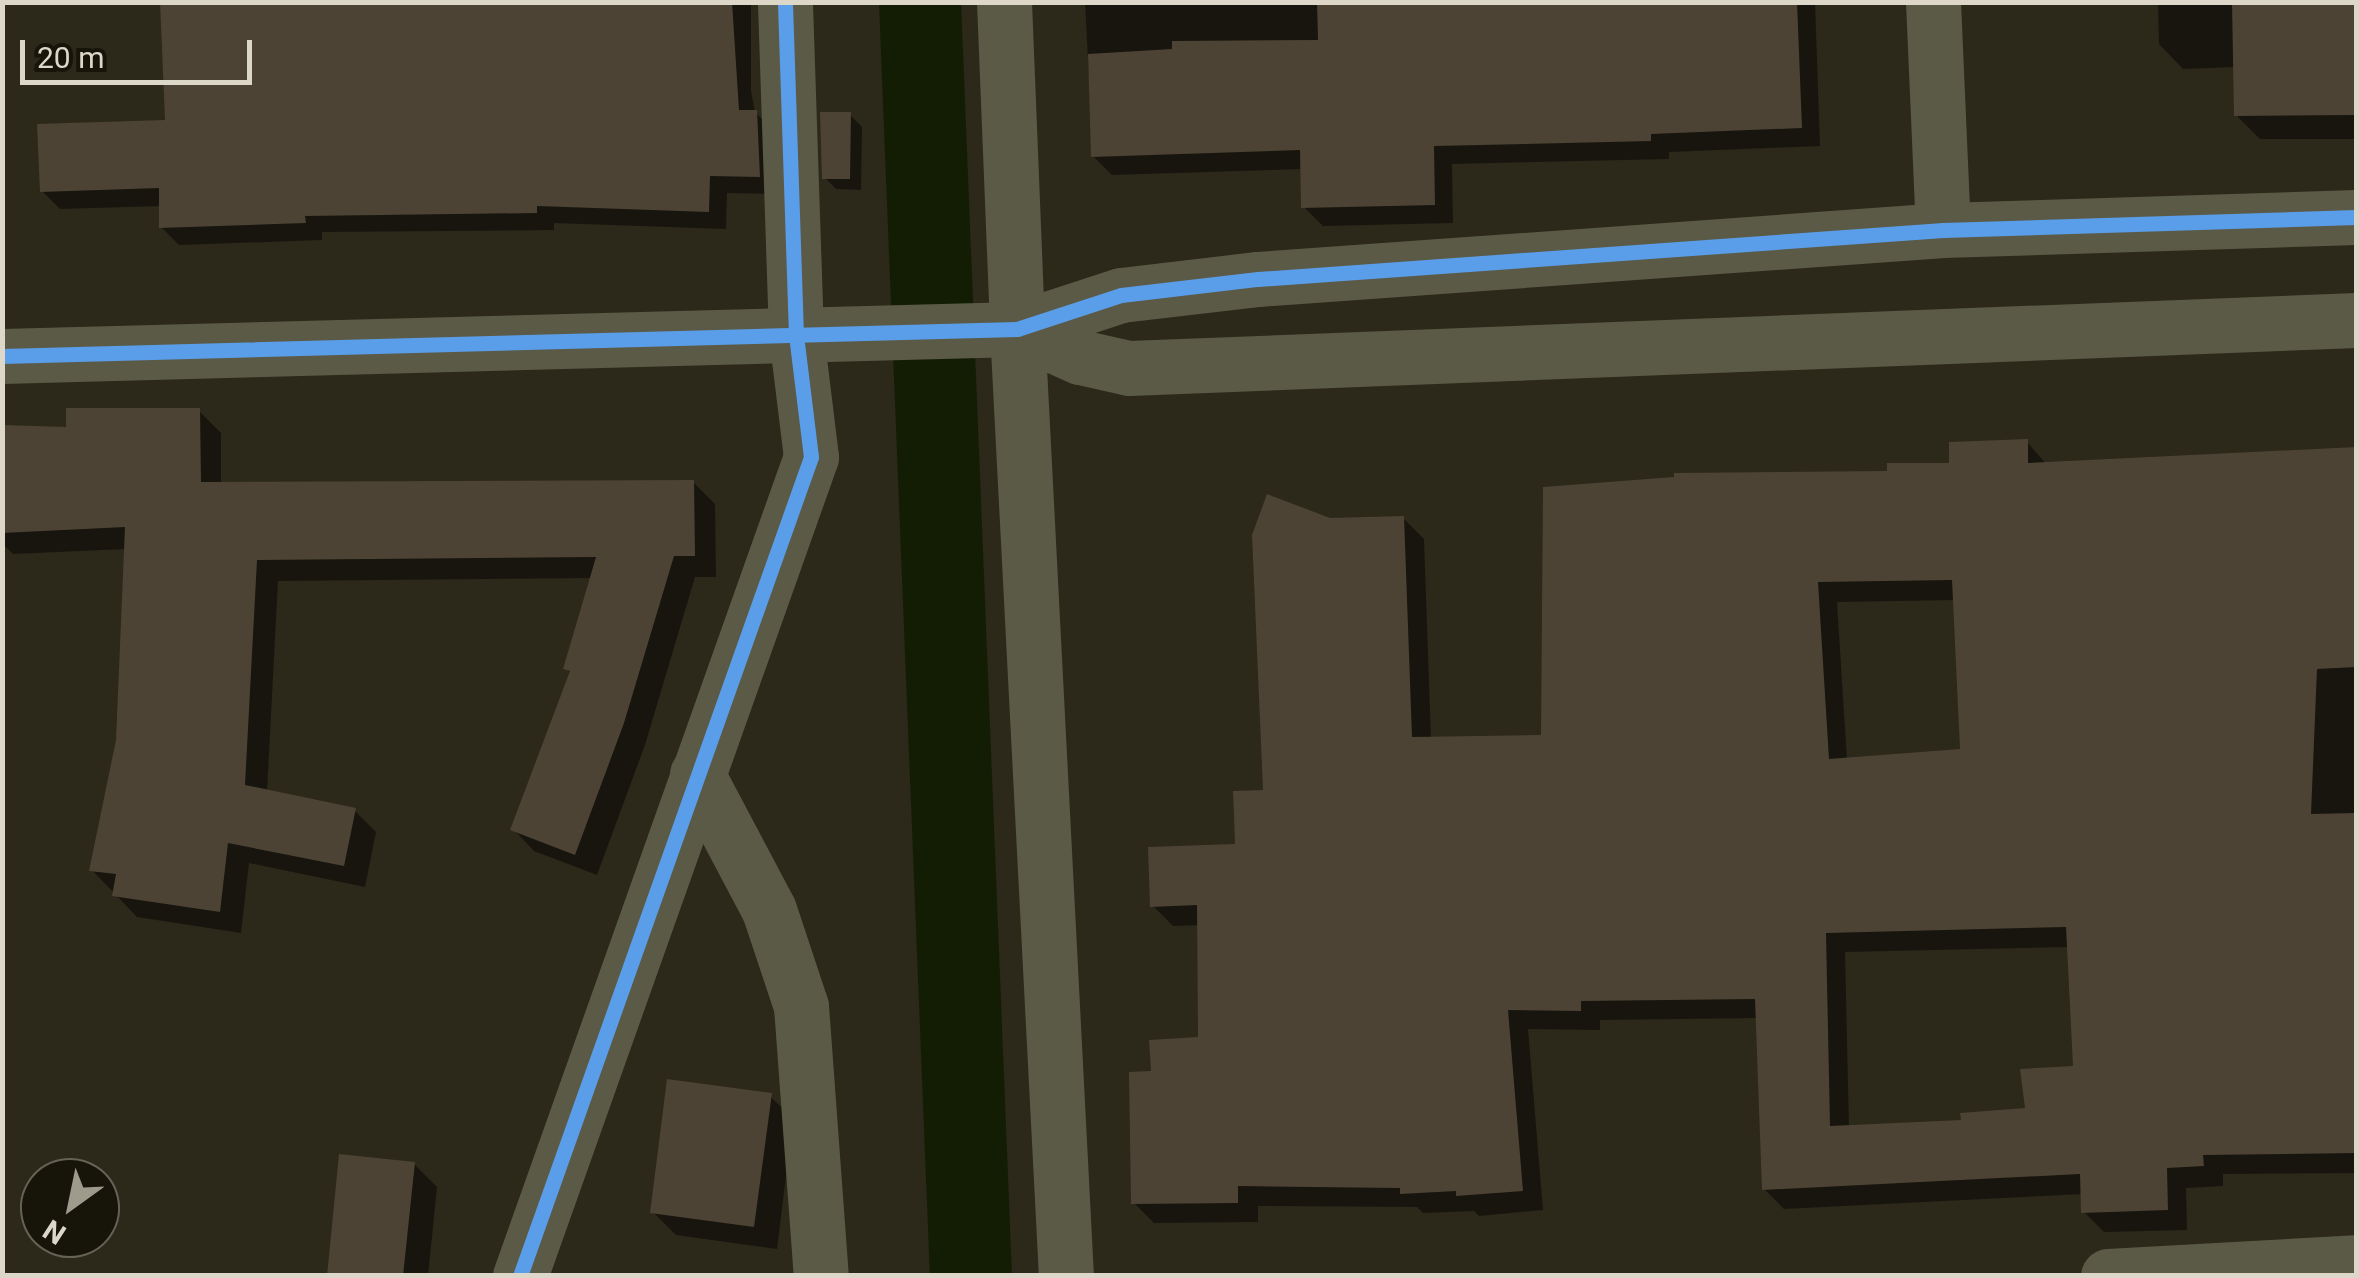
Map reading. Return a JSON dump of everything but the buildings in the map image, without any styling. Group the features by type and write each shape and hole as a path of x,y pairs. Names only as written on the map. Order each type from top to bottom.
{"street":[{"path":"520,1276 811,457 796,335 785,2"},
{"path":"1004,2 996,329 1066,1276"},
{"path":"1932,2 1943,230"},
{"path":"2,356 996,329 1120,295 1238,282 1943,230 2356,218"},
{"path":"996,329 1129,368 2356,320"},
{"path":"697,774 769,910 801,1006 821,1276"},
{"path":"2108,1276 2356,1262"}],"waterway":[{"path":"920,2 971,1276"}],"cycle path":[{"path":"520,1276 811,457 796,335 785,2"},
{"path":"2,356 1017,329 1121,295 1258,279 1943,230 2356,217"}]}
